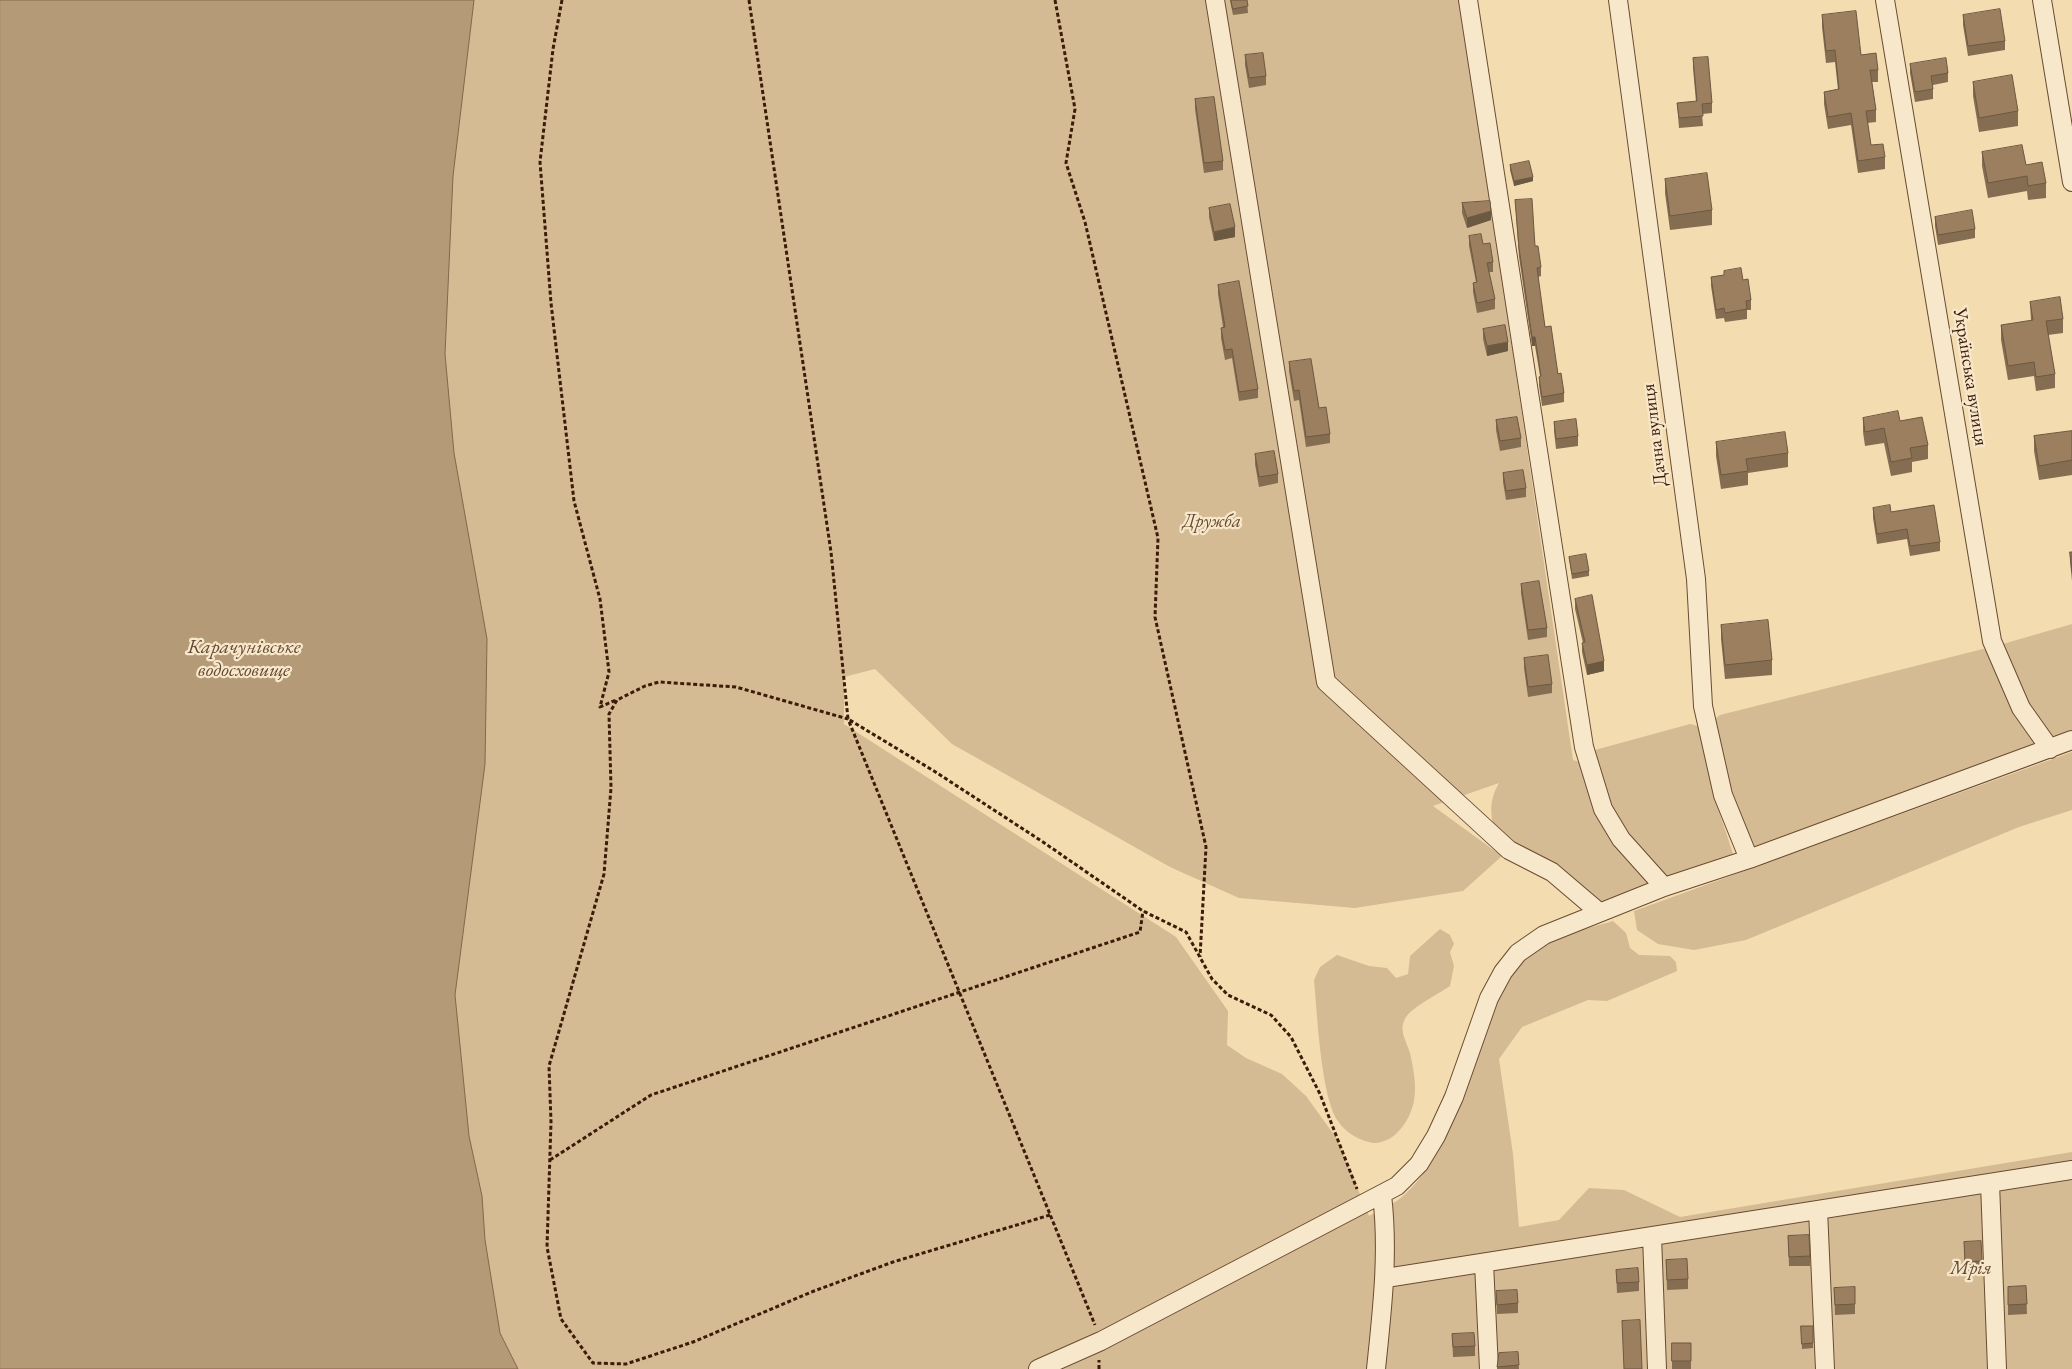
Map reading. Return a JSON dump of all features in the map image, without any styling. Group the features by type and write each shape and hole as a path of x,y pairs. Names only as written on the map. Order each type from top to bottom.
{"street":[{"path":"1215,0 1326,682 1509,850 1552,872 1599,912"},
{"path":"1468,0 1584,746 1603,809 1621,839 1664,887"},
{"name":"Дачна вулиця","path":"1618,0 1696,578 1703,706 1723,795 1749,859"},
{"name":"Українська вулиця","path":"1885,0 1992,641 2021,708 2050,749"},
{"path":"2042,0 2072,182"},
{"path":"1038,1369 1101,1341 1397,1186 1419,1164 1436,1136 1454,1097 1489,998 1503,972 1518,953 1544,935 1664,887 1749,859 2072,740"},
{"path":"1386,1278 2072,1170"},
{"path":"1990,1184 1997,1369"},
{"path":"1376,1369 1386,1278 1385,1222 1382,1195"},
{"path":"1818,1210 1825,1369"},
{"path":"1652,1236 1658,1369"},
{"path":"1484,1263 1488,1369"}],"path":[{"path":"562,0 540,162 551,303 574,501 600,599 608,662 609,672 600,707 645,686 659,682 736,687 848,718 1043,842 1143,912 1186,932 1212,979 1228,995 1271,1015 1291,1037 1320,1094 1363,1204"},
{"path":"749,0 830,552 848,718 1101,1341 1099,1369"},
{"path":"1055,0 1076,109 1066,163 1086,222 1158,538 1155,618 1206,847 1200,957"},
{"path":"617,700 609,714 611,788 604,874 549,1066 550,1160 548,1247 561,1319 593,1363 626,1364 693,1342 814,1291 894,1262 1050,1215"},
{"path":"550,1160 651,1095 1140,932 1143,912"}],"green space":[{"path":"397,0 1461,0 1573,760 1583,763 1652,886 1598,903 1495,833 1491,807 1493,796 1499,783 1433,806 1502,856 1463,891 1355,908 1239,898 1170,867 952,744 875,669 844,677 844,724 1176,937 1228,1011 1227,1045 1246,1058 1282,1074 1306,1096 1337,1139 1369,1216 1402,1197 1419,1179 1434,1158 1456,1110 1492,1010 1512,970 1531,950 1542,944 1613,921 1626,933 1630,948 1639,955 1670,956 1676,962 1677,971 1607,1001 1588,1000 1522,1027 1499,1059 1513,1154 1519,1227 1559,1220 1589,1188 1624,1190 1680,1217 2072,1152 2072,1369 422,1369 482,1209 482,1196 460,1195"},
{"path":"2072,624 2072,733 2051,740 2027,705 2002,650 2003,644"},
{"path":"1983,649 1989,651 2039,745 1752,849 1728,794 1714,720 1720,715"},
{"path":"1690,724 1702,727 1714,796 1734,857 1666,881 1626,836 1609,807 1593,756 1595,750"},
{"path":"2072,752 2072,810 2019,827 1746,940 1694,950 1658,944 1637,930 1634,911"},
{"path":"1440,929 1450,935 1454,944 1450,952 1454,966 1450,986 1426,1000 1410,1013 1406,1017 1403,1026 1414,1075 1415,1096 1413,1106 1404,1125 1396,1134 1380,1142 1372,1143 1365,1141 1344,1128 1332,1110 1321,1054 1314,980 1320,967 1337,955 1369,966 1387,968 1396,978 1408,974 1410,956"}],"water":[{"name":"Карачунівське водосховище","path":"0,0 474,0 453,176 445,354 454,453 487,639 485,764 455,995 469,1136 482,1196 485,1240 500,1333 518,1369 0,1369"}],"building":[{"path":"1231,0 1247,0 1248,6 1233,9"},
{"path":"2000,9 2005,41 1968,46 1963,15"},
{"path":"1856,11 1861,55 1876,53 1878,70 1870,70 1876,110 1866,111 1871,145 1883,144 1885,157 1858,161 1851,113 1828,117 1824,92 1839,89 1835,50 1826,51 1822,15"},
{"path":"1263,53 1266,76 1249,78 1245,55"},
{"path":"1708,57 1712,103 1702,104 1703,116 1679,118 1677,103 1697,101 1693,58"},
{"path":"1946,58 1948,73 1931,76 1933,89 1915,92 1910,64"},
{"path":"2012,75 2018,111 1979,118 1973,82"},
{"path":"1214,97 1223,161 1204,163 1195,99"},
{"path":"2022,145 2026,165 2042,162 2046,183 2028,186 2027,176 1988,183 1982,152"},
{"path":"1529,161 1533,177 1514,181 1510,165"},
{"path":"1707,173 1712,210 1670,216 1665,179"},
{"path":"1532,199 1535,246 1538,246 1541,267 1537,268 1545,327 1551,326 1558,374 1561,373 1564,393 1542,397 1535,337 1532,337 1519,248 1515,200"},
{"path":"1490,201 1491,211 1467,218 1462,203"},
{"path":"1230,204 1235,227 1214,232 1209,208"},
{"path":"1972,210 1975,229 1938,235 1935,217"},
{"path":"1481,234 1483,244 1490,243 1493,262 1487,263 1495,299 1477,303 1473,283 1477,282 1469,236"},
{"path":"1741,268 1743,280 1748,279 1751,300 1746,301 1747,309 1725,313 1724,308 1716,310 1711,277 1724,275 1724,271"},
{"path":"1239,281 1258,389 1239,392 1232,349 1225,350 1221,328 1225,327 1218,285"},
{"path":"2060,297 2063,319 2046,321 2055,374 2036,377 2034,362 2008,366 2001,325 2033,320 2030,302"},
{"path":"1505,325 1508,342 1487,346 1483,329"},
{"path":"1311,359 1319,408 1326,407 1330,434 1306,437 1299,390 1294,391 1289,362"},
{"path":"1898,411 1900,421 1922,417 1928,445 1910,448 1912,458 1891,462 1884,428 1865,432 1863,418"},
{"path":"1517,417 1521,438 1500,441 1496,420"},
{"path":"1576,419 1578,436 1556,439 1554,422"},
{"path":"2072,431 2072,460 2039,466 2034,436"},
{"path":"1785,432 1788,453 1746,459 1748,471 1721,475 1716,442"},
{"path":"1274,451 1278,474 1259,477 1255,454"},
{"path":"1523,470 1526,488 1506,491 1503,473"},
{"path":"1890,505 1891,512 1934,505 1940,542 1910,546 1907,529 1877,534 1873,508"},
{"path":"2070,552 2072,552 2072,572"},
{"path":"1586,554 1589,571 1572,574 1569,557"},
{"path":"1539,581 1547,628 1528,630 1521,584"},
{"path":"1592,595 1604,661 1587,665 1582,643 1585,642 1575,599"},
{"path":"1768,620 1772,660 1725,665 1721,625"},
{"path":"1548,655 1552,684 1528,687 1524,658"},
{"path":"1809,1235 1810,1256 1789,1257 1788,1236"},
{"path":"1981,1241 1982,1261 1965,1262 1964,1242"},
{"path":"1687,1259 1688,1279 1667,1280 1666,1260"},
{"path":"1638,1268 1639,1282 1617,1283 1616,1270"},
{"path":"2026,1286 2027,1304 2008,1305 2008,1287"},
{"path":"1855,1287 1855,1304 1835,1305 1834,1288"},
{"path":"1517,1290 1518,1303 1497,1305 1496,1291"},
{"path":"1640,1320 1642,1369 1624,1369 1622,1321"},
{"path":"1801,1326 1813,1326 1813,1343 1802,1344"},
{"path":"1474,1333 1475,1346 1453,1347 1452,1334"},
{"path":"1672,1343 1691,1343 1691,1361 1672,1361"},
{"path":"1518,1352 1519,1365 1497,1367 1499,1353"}],"park label":[{"name":"Дружба","path":"1212,522"},
{"name":"Мрія","path":"1971,1269"}]}
